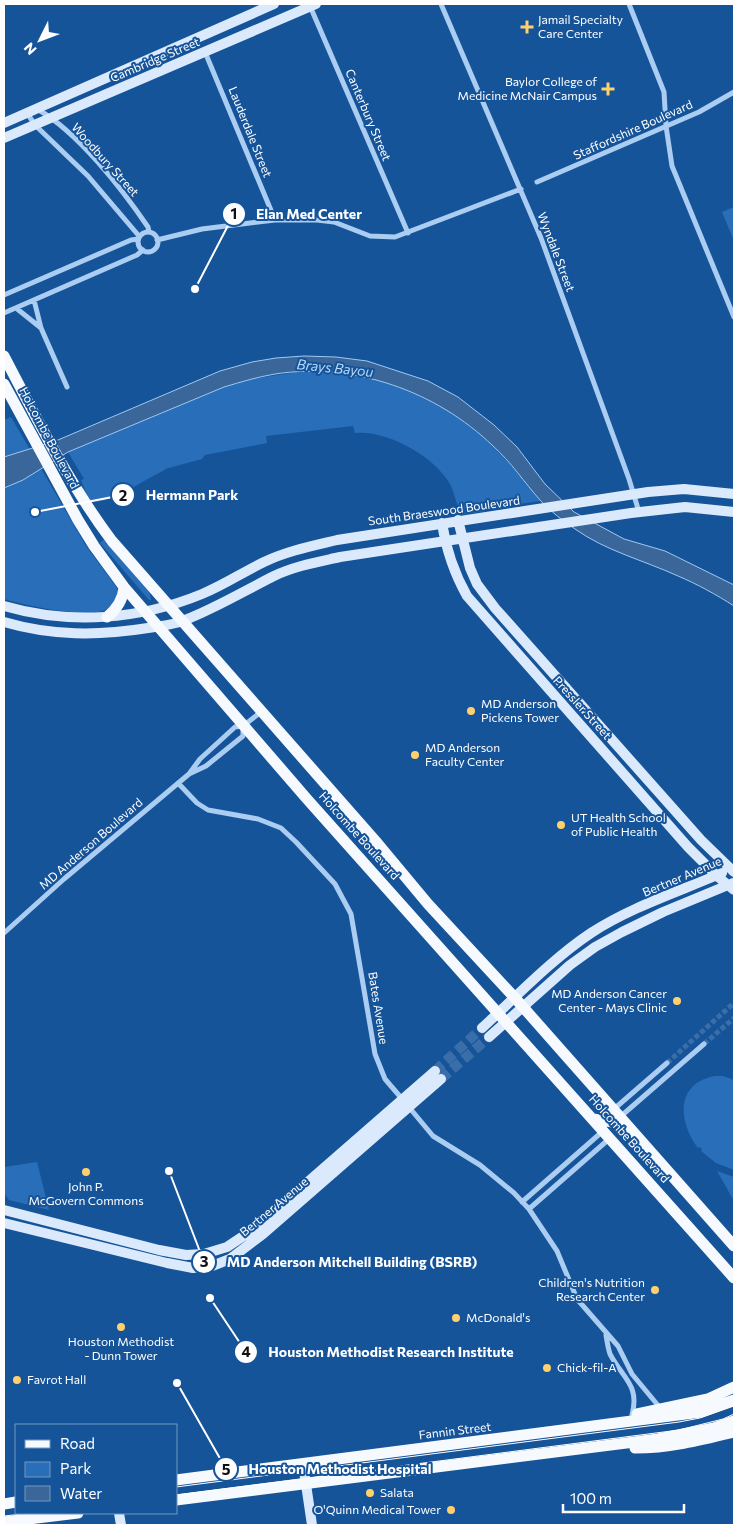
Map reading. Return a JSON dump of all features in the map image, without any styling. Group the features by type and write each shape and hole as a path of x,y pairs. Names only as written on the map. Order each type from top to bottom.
{"main road":[{"name":"Holcombe Boulevard","path":"4,356 74,486 112,541 378,844 428,904 515,998 734,1246"},
{"name":"Holcombe Boulevard","path":"4,384 62,492 94,546 124,587 243,726 734,1278"},
{"path":"107,617 118,607 124,593 124,587"},
{"path":"413,917 428,904"},
{"path":"593,1119 613,1122 616,1114"},
{"path":"607,1135 623,1132 639,1140"},
{"path":"580,1429 708,1399 734,1387"},
{"name":"Fannin Street","path":"178,1480 701,1412 734,1400"},
{"path":"178,1500 658,1439 714,1428 734,1421"},
{"path":"583,1448 656,1448 698,1441 734,1432"},
{"path":"467,1463 466,1456 468,1451 473,1448 518,1441 527,1436"},
{"path":"411,1470 418,1465 444,1461 450,1458 454,1453 454,1445"},
{"path":"306,1483 311,1473 321,1467 370,1461 376,1455"},
{"path":"4,1522 70,1514"}],"street":[{"name":"Cambridge Street","path":"4,123 274,4"},
{"name":"Wyndale Street","path":"441,4 541,238 634,494 635,512"},
{"path":"629,4 664,92 666,126 672,166 734,317"},
{"name":"Cambridge Street","path":"4,138 313,5"},
{"name":"Canterbury Street","path":"313,5 408,233"},
{"name":"Lauderdale Street","path":"205,52 275,220"},
{"name":"Staffordshire Boulevard","path":"537,182 699,112 734,92"},
{"name":"Woodbury Street","path":"32,111 52,118 82,146 125,193 148,227 149,232"},
{"name":"Woodbury Street","path":"32,111 35,125 88,176 139,237"},
{"path":"157,240 202,229 275,220 334,222 370,236 382,238 395,237 521,189"},
{"path":"4,295 139,237 144,232 154,234 157,240 156,246 152,251 143,250 138,245 139,237"},
{"path":"4,314 137,255 143,250"},
{"path":"34,300 41,328 67,387"},
{"path":"16,308 41,328"},
{"name":"South Braeswood Boulevard","path":"4,606 52,616 70,617 107,617 146,612 170,606 204,593 264,562 290,552 337,540 634,494 684,489 734,494"},
{"path":"4,622 42,632 69,634 117,633 183,621 237,597 275,576 298,567 340,557 635,512 685,507 734,512"},
{"name":"Pressler Street","path":"458,520 473,576 495,608 701,840 733,870"},
{"name":"Pressler Street","path":"442,523 445,541 457,578 467,596 648,802 717,876 732,886"},
{"path":"484,617 495,608"},
{"path":"559,701 570,691"},
{"path":"572,715 582,705"},
{"name":"MD Anderson Boulevard","path":"189,774 200,759 235,727 243,726 262,712"},
{"name":"MD Anderson Boulevard","path":"5,931 178,783 189,774 206,766 243,736 243,726"},
{"name":"Bates Avenue","path":"178,783 197,803 208,810 258,819 281,828 335,884 351,914 375,1054 385,1079 433,1136 480,1165 501,1182 529,1210 557,1251 578,1299 618,1346 632,1374 661,1409"},
{"path":"648,802 659,793"},
{"name":"Bertner Avenue","path":"502,1018 515,998 558,959 590,934 638,908 733,870"},
{"name":"Bertner Avenue","path":"485,1032 502,1018 522,1008 570,965 595,947 644,921 732,886"},
{"name":"Bertner Avenue","path":"638,908 644,921"},
{"path":"616,1114 648,1092 704,1044"},
{"path":"616,1114 641,1085 667,1063"},
{"name":"Bertner Avenue","path":"4,1222 167,1263 193,1268 212,1266 230,1259 263,1234 438,1075"},
{"path":"641,1085 648,1092"},
{"name":"Bertner Avenue","path":"4,1210 159,1250 186,1255 204,1254 227,1247 254,1229 406,1103"},
{"path":"522,1202 607,1135"},
{"path":"529,1210 607,1135"},
{"name":"Bates Avenue","path":"606,1334 609,1352 634,1392 636,1402 632,1416"},
{"path":"304,1464 312,1525"}],"green space":[{"path":"734,207 734,241 722,212"},
{"path":"298,372 339,373 363,376 380,380 429,400 449,411 482,436 497,450 541,501 465,514 458,505 450,484 433,464 395,440 368,433 355,433 353,426 266,436 267,443 205,455 202,459 165,469 109,499 92,502 81,480 84,479 68,452 224,387 250,379"},
{"path":"11,417 86,546 117,588 117,600 107,609 84,613 70,612 26,605 4,599 4,420"},
{"path":"104,539 150,593 151,600 100,543"},
{"path":"723,1076 734,1080 734,1170 716,1163 701,1151 700,1147 698,1148 691,1138 684,1116 684,1105 687,1095 693,1087 702,1080"},
{"path":"37,1162 49,1210 9,1200 4,1193 4,1167"},
{"path":"717,1171 734,1177 734,1201"}],"water":[{"name":"Brays Bayou","path":"304,356 336,357 367,361 428,381 458,397 494,425 517,447 545,484 574,512 624,539 665,551 734,585 734,606 665,570 599,543 566,523 540,500 500,452 471,427 446,410 420,396 392,385 364,377 334,372 305,371 275,374 224,387 68,452 23,480 4,488 4,457 58,440 220,371 252,362"}],"tunnel":[{"path":"667,1063 734,1003"},
{"path":"704,1044 734,1018"},
{"path":"435,1071 482,1028"},
{"path":"441,1079 489,1037"}],"tram line":[{"path":"178,1487 679,1422 700,1418 734,1406"},
{"path":"178,1495 679,1430 723,1419 734,1414"},
{"path":"4,1516 23,1514"}],"place":[{"name":"Jamail Specialty Care Center","path":"527,27"},
{"name":"Baylor College of Medicine McNair Campus","path":"608,89"},
{"name":"Elan Med Center","path":"195,289"},
{"name":"Hermann Park","path":"35,512"},
{"name":"MD Anderson Pickens Tower","path":"471,711"},
{"name":"MD Anderson Faculty Center","path":"415,755"},
{"name":"UT Health School of Public Health","path":"561,825"},
{"name":"MD Anderson Cancer Center - Mays Clinic","path":"677,1001"},
{"name":"MD Anderson Mitchell Building (BSRB)","path":"169,1171"},
{"name":"John P. McGovern Commons","path":"86,1172"},
{"name":"Children's Nutrition Research Center","path":"655,1290"},
{"name":"Houston Methodist Research Institute","path":"210,1298"},
{"name":"McDonald's","path":"456,1318"},
{"name":"Houston Methodist - Dunn Tower","path":"121,1327"},
{"name":"Chick-fil-A","path":"547,1368"},
{"name":"Favrot Hall","path":"17,1380"},
{"name":"Houston Methodist Hospital","path":"177,1383"},
{"name":"Salata","path":"370,1493"},
{"name":"O'Quinn Medical Tower","path":"451,1510"}]}
